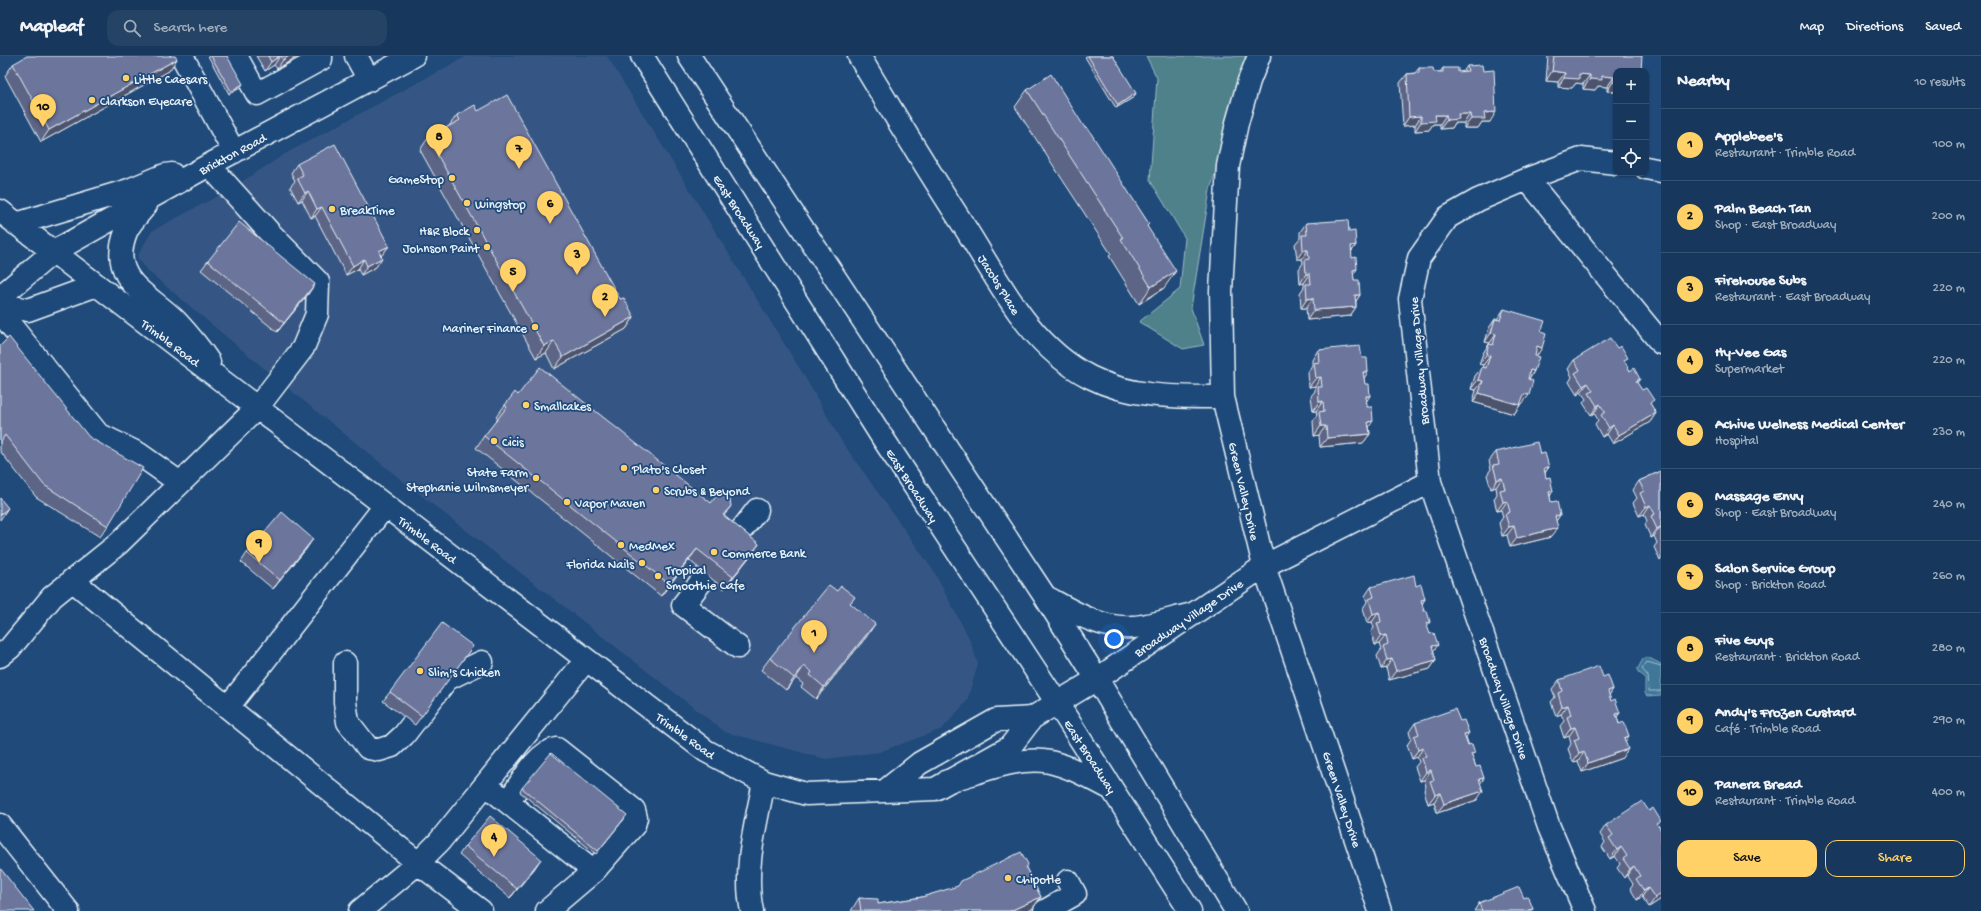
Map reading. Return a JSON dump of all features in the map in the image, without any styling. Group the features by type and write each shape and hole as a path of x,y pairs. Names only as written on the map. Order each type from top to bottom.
{"street":[{"path":"182,56 234,152"},
{"path":"236,56 257,94 321,59 321,56"},
{"path":"356,56 369,80"},
{"name":"Brickton Road","path":"0,297 53,252 205,167 413,56"},
{"path":"633,56 655,77"},
{"name":"East Broadway","path":"642,56 882,438 1057,703 1190,911"},
{"path":"689,56 1044,595 1097,679 1236,911"},
{"name":"Jacobs Place","path":"859,56 925,165 1027,326 1059,359 1091,377 1124,390 1166,397 1223,397"},
{"name":"Green Valley Drive","path":"1259,56 1249,81 1239,116 1228,166 1221,291 1223,397 1264,566 1380,911"},
{"name":"Broadway Village Drive","path":"1584,911 1549,827 1430,482 1410,300 1419,258 1448,217 1478,200 1527,179 1581,159 1613,163"},
{"path":"0,656 10,648 52,597 119,543 257,408 303,348 317,314 318,282 205,167 165,175 129,190 8,218"},
{"path":"1649,169 1661,171"},
{"path":"1527,179 1661,343"},
{"path":"152,197 126,231 120,252 124,272 138,290 175,321 201,350 224,382"},
{"name":"Trimble Road","path":"8,218 706,751 764,782 806,794 935,789 1010,747 1032,718 1097,679"},
{"path":"0,304 28,310 97,286"},
{"path":"0,312 98,434 139,454 180,483"},
{"name":"Broadway Village Drive","path":"1097,679 1264,566 1430,482"},
{"path":"228,707 385,506"},
{"path":"738,647 683,605 757,510"},
{"path":"72,580 418,863 481,911"},
{"path":"1044,595 1076,613 1105,625 1132,628 1193,614"},
{"path":"360,911 418,863 439,842 484,783 586,660"},
{"path":"340,670 348,722 368,748 379,750 392,746 404,735 447,679 482,662"},
{"name":"Trimble Road","path":"886,790 920,763 996,720 1032,718"},
{"path":"508,802 540,757 549,750 557,749 634,810 636,818 634,825 594,871 547,911"},
{"path":"948,781 1023,761 1049,762 1072,770 1112,789"},
{"path":"752,911 749,896 750,859 764,782"},
{"path":"484,783 594,871"},
{"path":"0,825 68,911"},
{"path":"1045,911 1075,894 1068,881"}],"shaded area":[{"path":"467,56 607,56 806,379 842,442 933,570 970,640 978,664 967,701 942,729 879,752 826,759 725,732 404,482 278,380 148,271 137,257 152,231 231,189 285,154"}],"green space":[{"path":"1146,56 1252,56 1210,190 1191,308 1204,345 1183,349 1139,322 1180,289 1185,238 1150,180 1157,78"}],"water":[{"path":"1647,657 1661,664 1661,695 1647,696 1645,693 1645,677 1637,670 1643,659"}],"building":[{"path":"27,56 175,56 177,59 49,130 13,64"},
{"path":"211,56 227,56 243,84 231,91"},
{"path":"268,56 280,56 271,62"},
{"path":"281,56 289,56 283,60"},
{"path":"1088,56 1113,56 1136,93 1118,105"},
{"path":"1554,56 1642,56 1641,68 1613,68 1613,77 1602,76 1602,80 1590,79 1590,75 1579,74 1579,79 1564,78 1565,73 1552,71"},
{"path":"1482,65 1483,71 1494,70 1496,112 1484,113 1485,119 1471,119 1470,114 1458,114 1459,119 1447,120 1446,115 1435,115 1436,121 1421,122 1421,116 1409,117 1407,74 1419,73 1419,68 1433,68 1434,72 1443,72 1443,68 1458,68 1458,72 1468,71 1467,66"},
{"path":"1051,74 1149,224 1147,226 1176,271 1151,287 1121,239 1123,238 1027,90"},
{"path":"507,95 620,299 624,298 634,317 563,357 554,341 544,346 428,138 460,120 457,115 475,105 478,111"},
{"name":"BreakTime","path":"335,144 389,246 379,251 382,258 367,266 364,259 353,266 322,207 317,209 308,191 305,193 297,178 303,175 297,164"},
{"path":"1348,220 1349,232 1355,231 1356,245 1351,246 1352,258 1356,257 1357,269 1353,270 1354,280 1359,280 1360,295 1355,295 1356,307 1314,310 1313,298 1307,299 1306,284 1311,284 1310,274 1306,274 1305,260 1309,259 1308,250 1303,250 1302,235 1307,235 1306,223"},
{"path":"239,222 315,284 284,323 208,261"},
{"path":"1504,309 1545,321 1541,332 1546,334 1542,348 1537,346 1535,356 1539,357 1534,371 1530,370 1528,379 1533,381 1529,395 1524,394 1520,405 1479,393 1483,381 1478,380 1482,367 1486,368 1490,356 1486,355 1489,344 1493,345 1496,334 1491,333 1495,319 1500,320"},
{"path":"9,337 89,437 143,468 108,526 44,485 5,435 0,443 0,346"},
{"path":"1610,338 1617,348 1621,346 1628,358 1624,360 1630,371 1634,368 1640,379 1636,381 1642,390 1646,388 1654,400 1650,403 1656,413 1619,435 1613,425 1609,428 1601,415 1605,412 1600,404 1597,406 1589,393 1593,391 1588,383 1583,386 1575,373 1580,370 1574,360"},
{"path":"1360,346 1362,358 1367,358 1368,372 1363,372 1365,384 1369,384 1370,396 1366,396 1367,407 1372,407 1373,421 1368,422 1370,434 1327,438 1326,426 1321,426 1319,412 1324,411 1323,401 1319,402 1318,387 1322,387 1321,377 1316,378 1314,363 1319,362 1318,350"},
{"path":"540,367 711,503 717,495 729,493 731,506 723,515 759,544 733,577 697,549 669,584 484,436 507,407 505,405 515,392 518,395"},
{"path":"1537,442 1540,454 1545,453 1549,467 1544,468 1546,478 1550,477 1553,491 1549,492 1551,502 1557,501 1560,515 1555,516 1558,528 1517,538 1514,526 1509,527 1505,514 1510,512 1507,501 1503,502 1500,490 1505,489 1502,478 1497,480 1493,465 1499,464 1496,452"},
{"path":"1661,471 1661,528 1660,527 1657,529 1651,516 1655,514 1650,505 1646,507 1640,493 1644,491 1639,481"},
{"path":"0,498 8,508 0,515"},
{"path":"282,512 313,539 280,580 247,553"},
{"path":"1414,575 1416,586 1421,584 1425,599 1421,600 1424,611 1427,611 1430,622 1426,623 1430,634 1434,633 1438,645 1432,646 1436,660 1396,671 1392,659 1387,660 1383,647 1388,645 1386,635 1381,636 1377,623 1381,622 1379,612 1373,614 1369,599 1374,597 1371,587"},
{"path":"829,585 837,591 841,586 855,597 850,603 875,624 824,687 810,675 812,672 804,666 794,678 770,658"},
{"path":"442,623 473,646 422,716 390,692"},
{"path":"1599,666 1603,677 1608,675 1613,689 1608,691 1611,701 1615,699 1620,713 1616,714 1619,724 1624,722 1629,736 1624,738 1628,749 1588,763 1584,751 1579,753 1574,740 1579,738 1575,727 1571,728 1567,717 1571,715 1568,705 1562,707 1558,693 1562,691 1559,680"},
{"path":"1455,709 1460,721 1464,720 1469,733 1464,734 1468,745 1472,744 1475,753 1471,754 1476,767 1480,766 1484,778 1479,779 1483,791 1444,804 1440,793 1435,795 1430,781 1434,780 1431,770 1426,772 1422,758 1426,756 1423,748 1418,750 1414,736 1419,734 1415,723"},
{"path":"551,753 627,815 598,851 522,788"},
{"path":"1642,801 1649,811 1653,808 1661,821 1657,824 1661,830 1661,894 1655,898 1648,888 1644,891 1636,879 1640,876 1634,866 1630,869 1623,859 1627,856 1621,847 1617,850 1609,838 1613,835 1606,825"},
{"path":"490,816 541,859 517,889 465,846"},
{"path":"1021,852 1028,864 1026,868 1041,897 1010,911 861,911 859,898 878,899 878,904 922,897 958,886 961,881"},
{"path":"0,868 34,911 0,911"},
{"path":"1519,887 1524,898 1528,896 1533,909 1529,911 1482,911 1479,903"}],"place":[{"name":"Little Caesars","path":"126,78"},
{"name":"Clarkson Eyecare","path":"92,100"},
{"name":"Panera Bread","path":"43,127"},
{"name":"Five Guys","path":"439,157"},
{"name":"Salon Service Group","path":"519,169"},
{"name":"GameStop","path":"452,178"},
{"name":"Wingstop","path":"467,203"},
{"name":"BreakTime","path":"332,209"},
{"name":"Massage Envy","path":"550,224"},
{"name":"H&R Block","path":"477,230"},
{"name":"Johnson Paint","path":"487,247"},
{"name":"Firehouse Subs","path":"577,275"},
{"name":"Achive Welness Medical Center","path":"513,292"},
{"name":"Palm Beach Tan","path":"605,317"},
{"name":"Mariner Finance","path":"535,327"},
{"name":"Smallcakes","path":"526,405"},
{"name":"Cicis","path":"494,441"},
{"name":"Plato's Closet","path":"624,468"},
{"name":"State Farm Stephanie Wilmsmeyer","path":"536,478"},
{"name":"Scrubs & Beyond","path":"656,490"},
{"name":"Vapor Maven","path":"567,502"},
{"name":"MedMex","path":"621,545"},
{"name":"Commerce Bank","path":"714,552"},
{"name":"Andy's Frozen Custard","path":"259,563"},
{"name":"Florida Nails","path":"642,563"},
{"name":"Tropical Smoothie Cafe","path":"658,576"},
{"name":"Applebee's","path":"814,653"},
{"name":"Slim's Chicken","path":"420,671"},
{"name":"Hy-Vee Gas","path":"494,857"},
{"name":"Chipotle","path":"1008,878"}]}
